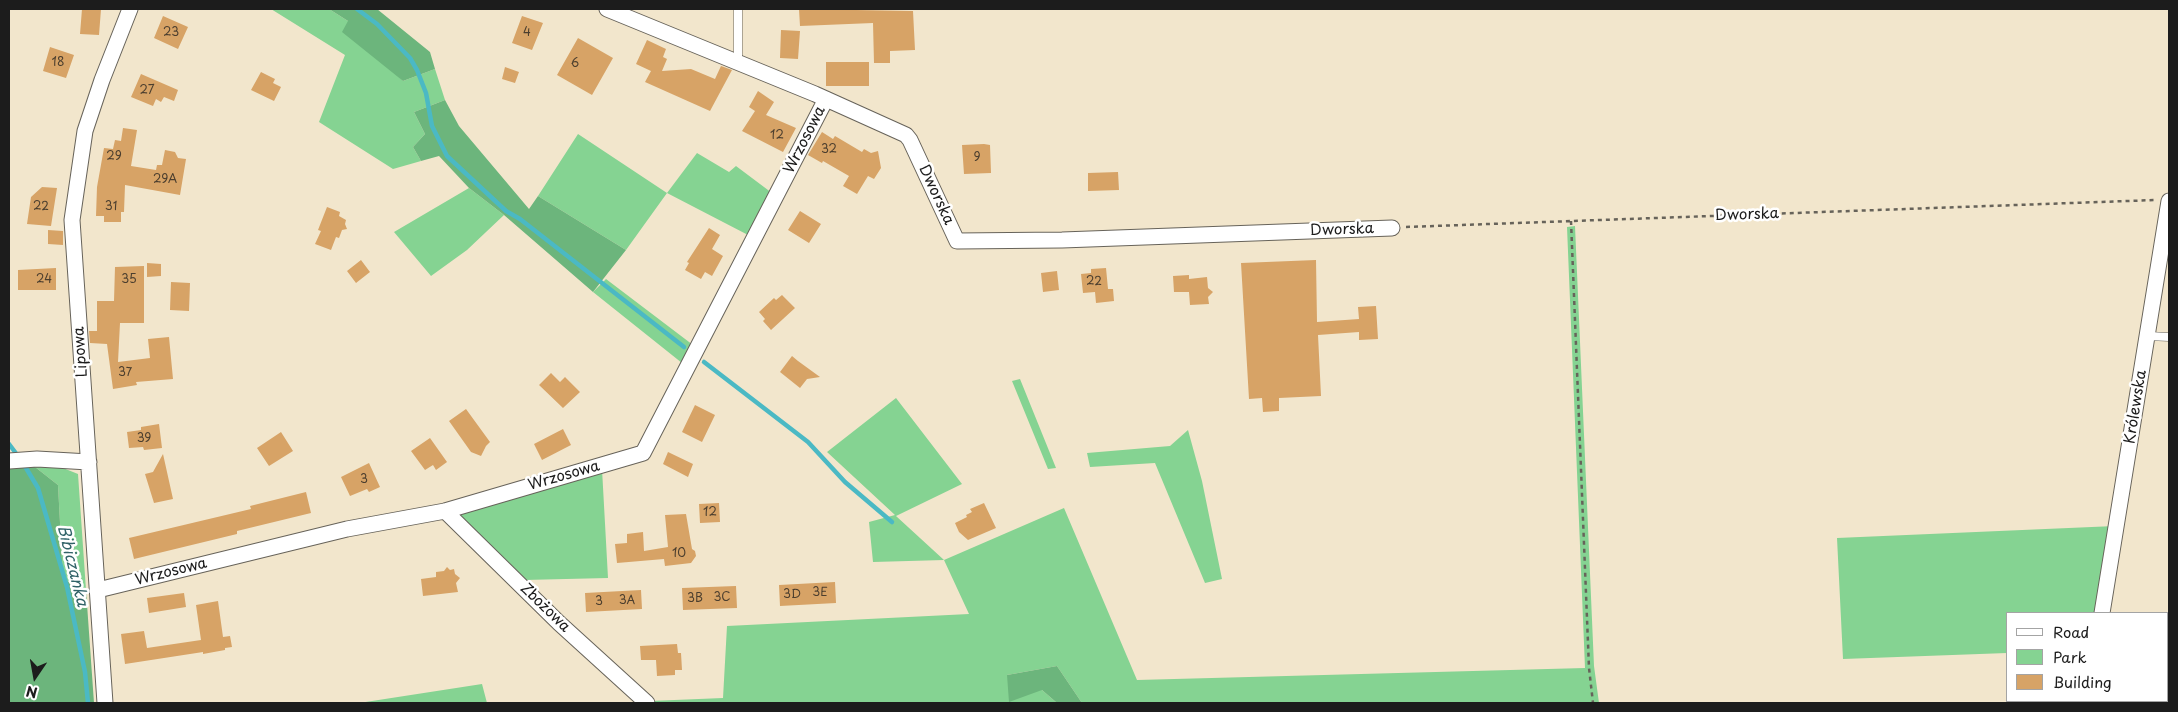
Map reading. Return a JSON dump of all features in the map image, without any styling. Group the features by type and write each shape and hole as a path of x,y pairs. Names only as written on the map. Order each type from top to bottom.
{"street":[{"name":"Lipowa","path":"105,703 72,220 85,131 102,80 130,9"},
{"name":"Dworska","path":"607,9 826,99 906,135 957,241 1068,240 1392,228"},
{"name":"Wrzosowa","path":"98,590 329,533 445,511 643,453 826,99"},
{"name":"Królewska","path":"2102,612 2169,202"},
{"path":"9,461 37,459 89,462"},
{"name":"Zbożowa","path":"445,511 560,623 647,703"}],"lane":[{"path":"738,9 738,62"},
{"path":"2148,336 2169,337"}],"path":[{"name":"Dworska","path":"1392,228 2155,200 2169,202"},
{"path":"1571,221 1589,668 1593,703"}],"green space":[{"path":"271,9 329,9 348,21 403,81 435,69 445,100 414,112 425,134 413,147 421,161 393,169 319,122 345,55"},
{"path":"329,9 377,9 430,52 435,69 403,81 342,32 348,21"},
{"path":"445,100 459,126 529,209 538,196 626,250 593,292 504,215 469,188 439,156 421,161 413,147 425,134 414,112"},
{"path":"578,134 667,193 626,250 538,196"},
{"path":"697,153 729,172 736,166 772,193 750,236 667,193"},
{"path":"469,188 504,215 467,250 431,276 394,232"},
{"path":"1575,226 1594,666 1599,703 1082,703 1057,666 1007,675 1042,690 1057,703 652,703 650,701 723,698 727,626 969,614 944,560 1064,508 1137,680 1585,668 1567,227"},
{"path":"606,279 693,345 682,363 593,292"},
{"path":"1020,379 1056,468 1048,469 1012,381"},
{"path":"896,398 962,484 896,516 944,560 873,562 869,522 895,515 827,452"},
{"path":"1188,430 1202,481 1222,579 1205,583 1155,463 1090,467 1087,453 1170,446"},
{"path":"30,463 58,466 78,474 86,590 63,579 58,485"},
{"path":"30,463 58,485 63,579 86,590 94,703 9,703 9,468"},
{"path":"602,469 608,578 524,580 460,516 463,508"},
{"path":"2115,526 2097,612 2006,612 2006,653 1843,659 1837,538"},
{"path":"1057,666 1082,703 1057,703 1042,690 1009,702 1007,675"},
{"path":"482,684 487,703 359,703"},
{"path":"2169,686 2169,703 2087,703 2168,702"}],"building":[{"path":"82,9 101,9 99,35 80,34"},
{"path":"799,9 913,11 915,50 890,51 890,63 874,63 873,23 800,26"},
{"path":"163,16 188,27 178,49 154,38"},
{"path":"522,16 543,23 532,50 512,43"},
{"path":"781,30 800,31 798,59 780,58"},
{"path":"578,38 613,58 592,95 557,75"},
{"path":"647,40 666,49 663,57 667,59 662,71 691,69 715,79 721,66 732,70 710,111 645,82 651,71 636,64"},
{"path":"50,47 74,55 66,78 43,71"},
{"path":"826,62 869,62 869,86 826,86"},
{"path":"505,67 519,72 515,83 502,79"},
{"path":"261,72 275,79 273,83 281,87 274,101 251,90"},
{"path":"141,74 178,90 174,101 164,97 161,102 156,99 153,106 131,97"},
{"path":"758,91 774,102 766,115 796,128 783,152 742,131 755,111 749,107"},
{"path":"123,128 137,130 131,166 156,170 157,165 162,165 165,150 175,152 178,158 186,159 180,195 125,185 124,212 121,212 121,222 104,222 104,216 96,216 97,187 104,148 113,149 115,140 121,141"},
{"path":"822,132 833,139 835,136 862,152 864,149 871,153 878,151 881,168 874,179 868,176 857,194 843,186 849,176 808,155"},
{"path":"962,145 990,145 991,173 964,174"},
{"path":"1118,172 1119,190 1088,191 1088,173"},
{"path":"42,187 57,188 51,226 27,224 31,197"},
{"path":"327,207 340,212 339,216 346,220 347,229 342,230 339,238 336,237 331,250 315,244 321,231 318,230"},
{"path":"800,211 821,224 809,243 788,230"},
{"path":"709,228 720,235 712,249 723,256 712,276 705,272 701,279 685,270 689,263 687,262"},
{"path":"48,230 63,231 63,245 48,244"},
{"path":"361,260 370,272 356,283 347,271"},
{"path":"1316,260 1317,322 1359,319 1358,307 1376,306 1378,339 1359,340 1359,332 1318,335 1321,396 1279,398 1279,411 1263,412 1262,398 1249,399 1241,263"},
{"path":"147,263 161,264 161,276 147,277"},
{"path":"144,266 144,323 120,323 118,362 150,358 148,339 169,337 173,379 136,382 137,385 113,389 107,344 90,343 89,331 97,331 97,301 114,301 115,267"},
{"path":"56,268 56,290 18,290 18,270"},
{"path":"1106,268 1108,289 1113,289 1114,301 1096,303 1095,292 1083,293 1081,274 1091,273 1091,269"},
{"path":"1057,271 1059,290 1043,292 1041,273"},
{"path":"1189,275 1189,279 1207,277 1208,288 1213,292 1208,297 1209,304 1190,305 1189,292 1174,292 1173,276"},
{"path":"171,282 190,283 189,311 170,310"},
{"path":"782,295 795,308 771,330 763,321 765,319 759,312 774,298 776,300"},
{"path":"792,356 820,377 807,379 800,388 780,372"},
{"path":"551,373 560,382 565,377 580,392 563,408 539,385"},
{"path":"695,405 715,415 702,442 682,432"},
{"path":"466,409 490,442 481,456 471,452 449,421"},
{"path":"159,424 162,448 144,450 143,447 129,448 127,432"},
{"path":"563,429 571,445 542,460 534,444"},
{"path":"281,432 293,451 269,466 257,448"},
{"path":"430,438 447,462 436,470 433,465 425,470 411,451"},
{"path":"668,452 693,464 688,477 663,464"},
{"path":"163,454 173,499 154,503 145,474 153,472"},
{"path":"369,463 380,487 369,492 367,489 350,496 341,477"},
{"path":"306,492 311,513 237,531 237,534 134,559 129,538 251,509 250,506"},
{"path":"719,503 720,522 700,523 699,504"},
{"path":"984,503 996,528 968,540 959,532 955,523 967,517 966,515 972,512 970,509"},
{"path":"686,514 692,549 695,551 696,556 691,563 665,566 664,559 617,563 615,544 627,543 627,534 643,532 644,551 668,547 665,515"},
{"path":"447,567 450,570 454,569 455,574 460,578 456,583 458,592 423,596 421,579 436,577 436,572 444,571"},
{"path":"835,582 836,603 780,606 779,585"},
{"path":"736,586 737,608 683,610 682,588"},
{"path":"641,590 642,609 586,612 585,593"},
{"path":"184,593 186,607 149,613 147,598"},
{"path":"218,601 223,637 230,636 232,647 203,654 203,652 125,664 121,634 144,631 147,648 201,640 196,605"},
{"path":"677,644 678,653 681,653 682,670 675,670 675,675 657,676 656,660 641,660 640,646"}],"waterway":[{"path":"357,9 377,24 410,58 426,93 432,126 447,156 506,211 520,219 684,347"},
{"path":"704,362 808,442 845,482 892,522"},
{"name":"Bibiczanka","path":"9,444 18,456"},
{"name":"Bibiczanka","path":"23,463 38,488 67,587 85,672 88,703"}]}
